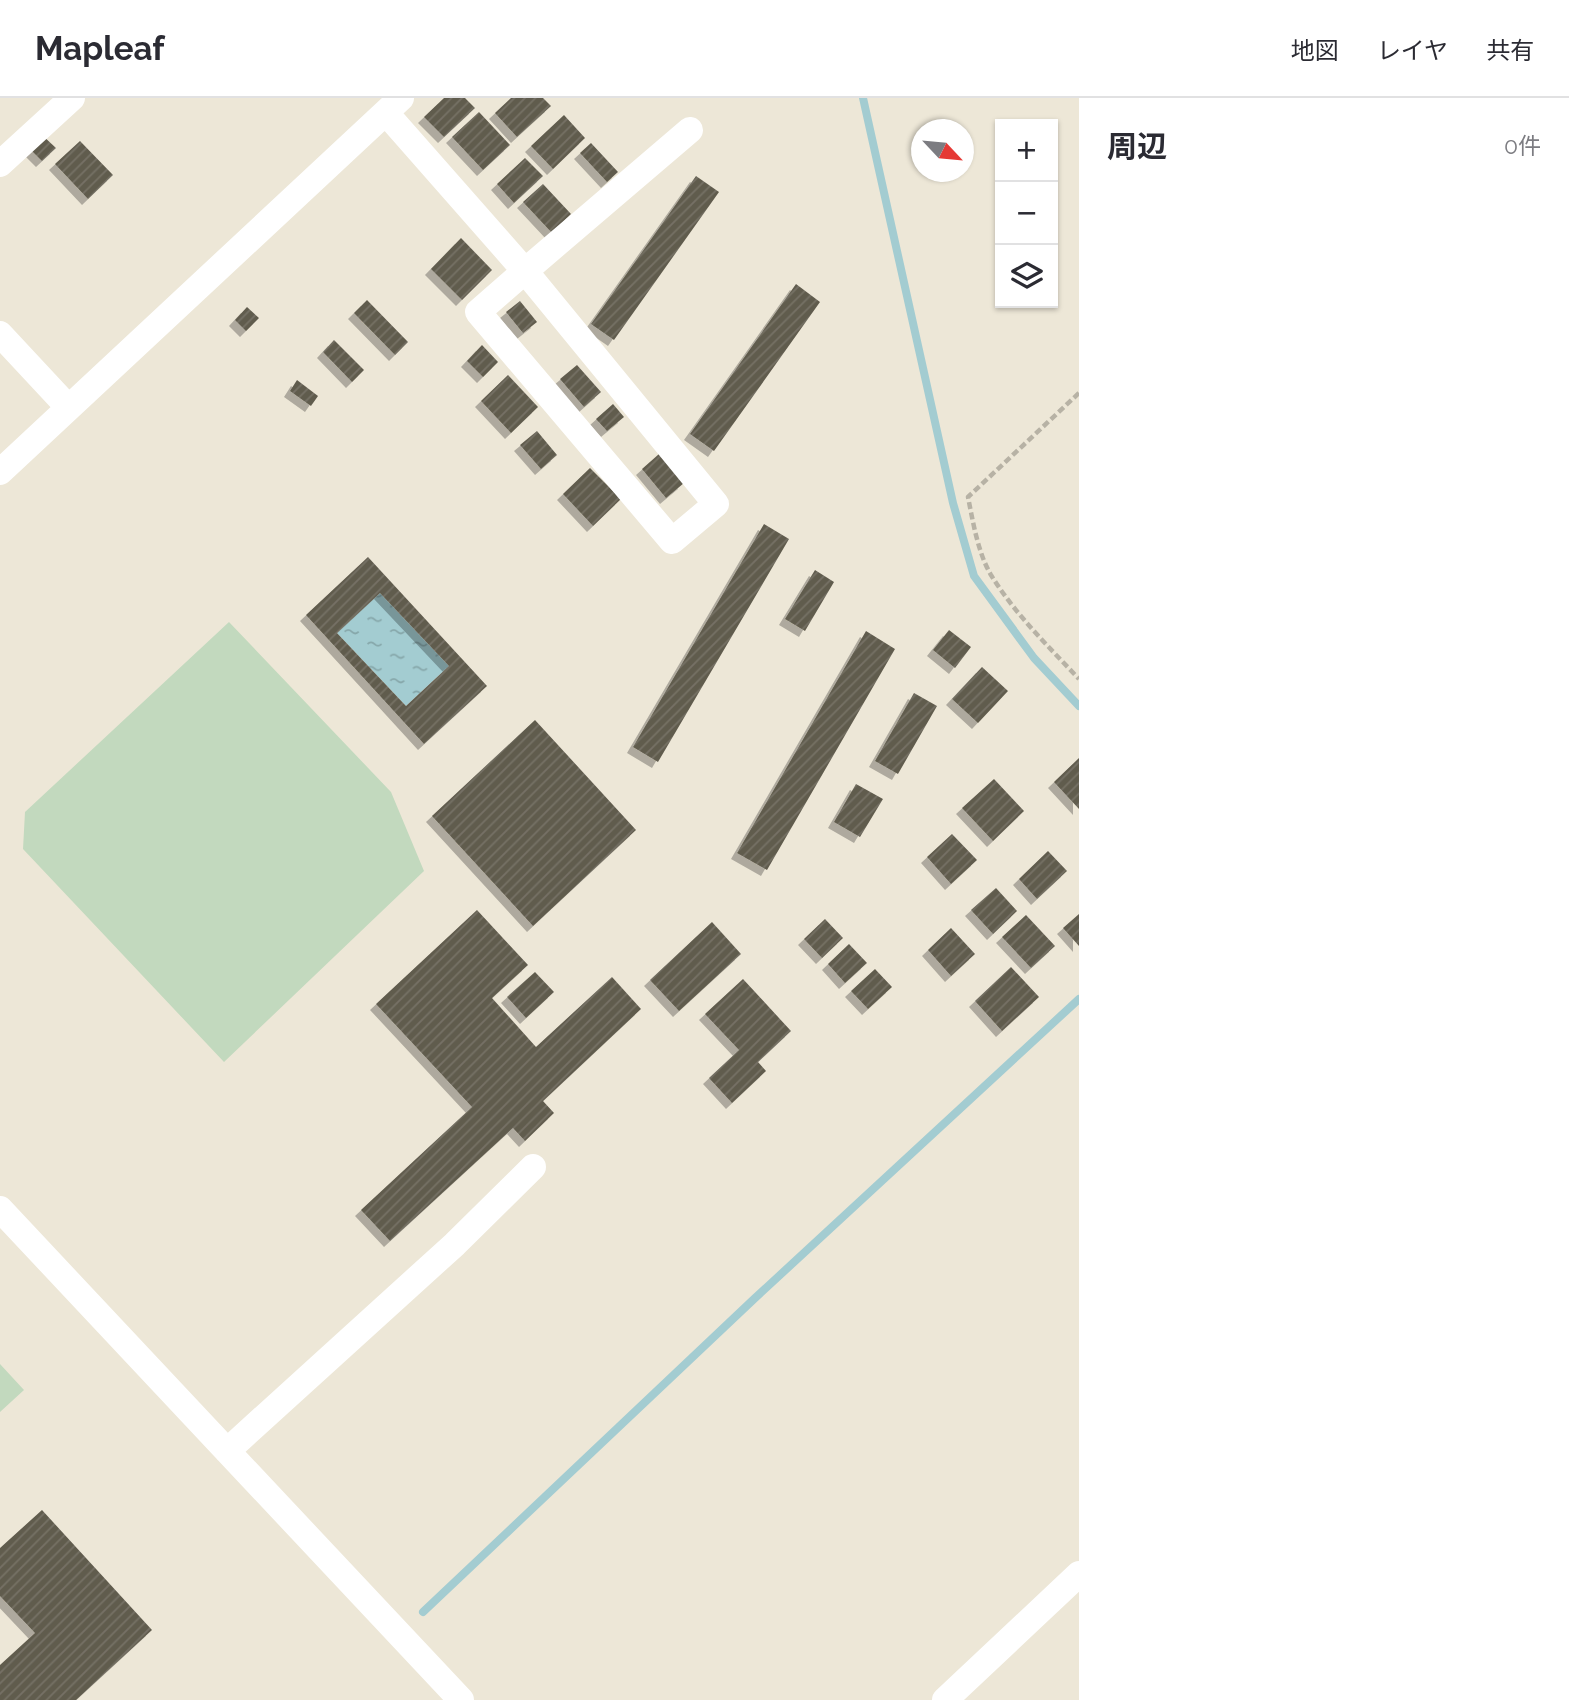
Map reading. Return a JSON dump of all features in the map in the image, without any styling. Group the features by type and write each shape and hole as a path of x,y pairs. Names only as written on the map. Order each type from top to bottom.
{"street":[{"path":"0,164 72,98"},
{"path":"0,472 393,105 525,271 716,504 672,541 478,312 525,271 690,131"},
{"path":"0,334 68,407"},
{"path":"228,1451 455,1244 534,1167"},
{"path":"0,1209 461,1700"},
{"path":"945,1700 1079,1574"}],"path":[{"path":"1079,393 968,497 974,527 990,573 1017,611 1079,679"}],"green space":[{"path":"229,622 391,792 424,871 224,1062 23,849 25,812"},
{"path":"0,1364 24,1390 0,1412"}],"water":[{"path":"380,593 449,666 406,706 337,633"}],"building":[{"path":"444,98 465,98 475,108 444,137 424,117"},
{"path":"511,98 543,98 551,106 517,137 495,113"},
{"path":"479,112 510,145 483,170 452,137"},
{"path":"564,115 585,138 553,169 531,146"},
{"path":"41,134 56,148 42,161 28,147"},
{"path":"80,141 113,175 88,199 55,164"},
{"path":"591,143 618,172 607,182 580,153"},
{"path":"525,158 543,176 514,203 497,184"},
{"path":"696,176 719,192 614,340 591,324"},
{"path":"543,184 571,214 552,233 523,202"},
{"path":"461,238 492,270 462,300 431,269"},
{"path":"796,284 820,302 714,451 690,434"},
{"path":"367,300 408,342 395,355 354,313"},
{"path":"520,301 537,322 523,333 506,312"},
{"path":"247,307 259,318 246,331 235,320"},
{"path":"334,340 364,370 352,382 323,352"},
{"path":"482,345 498,362 483,377 467,361"},
{"path":"577,365 601,392 584,407 560,379"},
{"path":"508,375 538,407 511,433 481,401"},
{"path":"297,380 318,396 311,406 290,391"},
{"path":"613,404 624,417 607,431 596,419"},
{"path":"537,431 557,455 541,469 520,445"},
{"path":"659,454 684,483 666,498 642,469"},
{"path":"590,468 621,499 593,526 563,494"},
{"path":"764,524 789,539 658,762 633,747"},
{"path":"368,557 487,686 424,744 306,615","holes":["380,593 449,666 406,706 337,633"]},
{"path":"815,570 834,582 805,631 785,619"},
{"path":"949,630 971,647 955,668 933,650"},
{"path":"866,631 895,649 767,870 737,853"},
{"path":"982,667 1008,691 978,723 952,699"},
{"path":"914,693 937,706 898,774 875,761"},
{"path":"535,720 636,830 533,926 432,816"},
{"path":"1079,758 1079,809 1054,782"},
{"path":"994,779 1024,811 993,841 962,808"},
{"path":"856,784 883,799 860,837 834,822"},
{"path":"952,834 977,860 951,884 927,857"},
{"path":"1048,851 1067,871 1037,899 1019,879"},
{"path":"996,888 1017,911 993,934 971,910"},
{"path":"477,910 528,965 492,998 536,1047 612,977 641,1009 543,1101 554,1113 525,1141 513,1128 390,1241 361,1210 472,1107 376,1004"},
{"path":"1079,914 1079,946 1063,928"},
{"path":"1026,915 1055,946 1031,968 1002,937"},
{"path":"825,919 843,938 822,958 804,939"},
{"path":"712,922 741,954 679,1011 650,980"},
{"path":"951,928 975,954 951,976 928,950"},
{"path":"849,944 867,963 845,983 828,964"},
{"path":"1011,967 1039,997 1002,1031 975,1001"},
{"path":"875,969 892,987 868,1009 851,991"},
{"path":"535,972 554,992 526,1018 507,997"},
{"path":"743,979 791,1031 758,1062 766,1071 732,1103 709,1078 739,1050 705,1014"},
{"path":"42,1510 152,1630 76,1700 0,1700 0,1665 35,1633 0,1596 0,1548"}],"waterway":[{"path":"863,98 953,503 974,576 1034,658 1079,706"},
{"path":"423,1612 754,1299 1079,999"}]}
